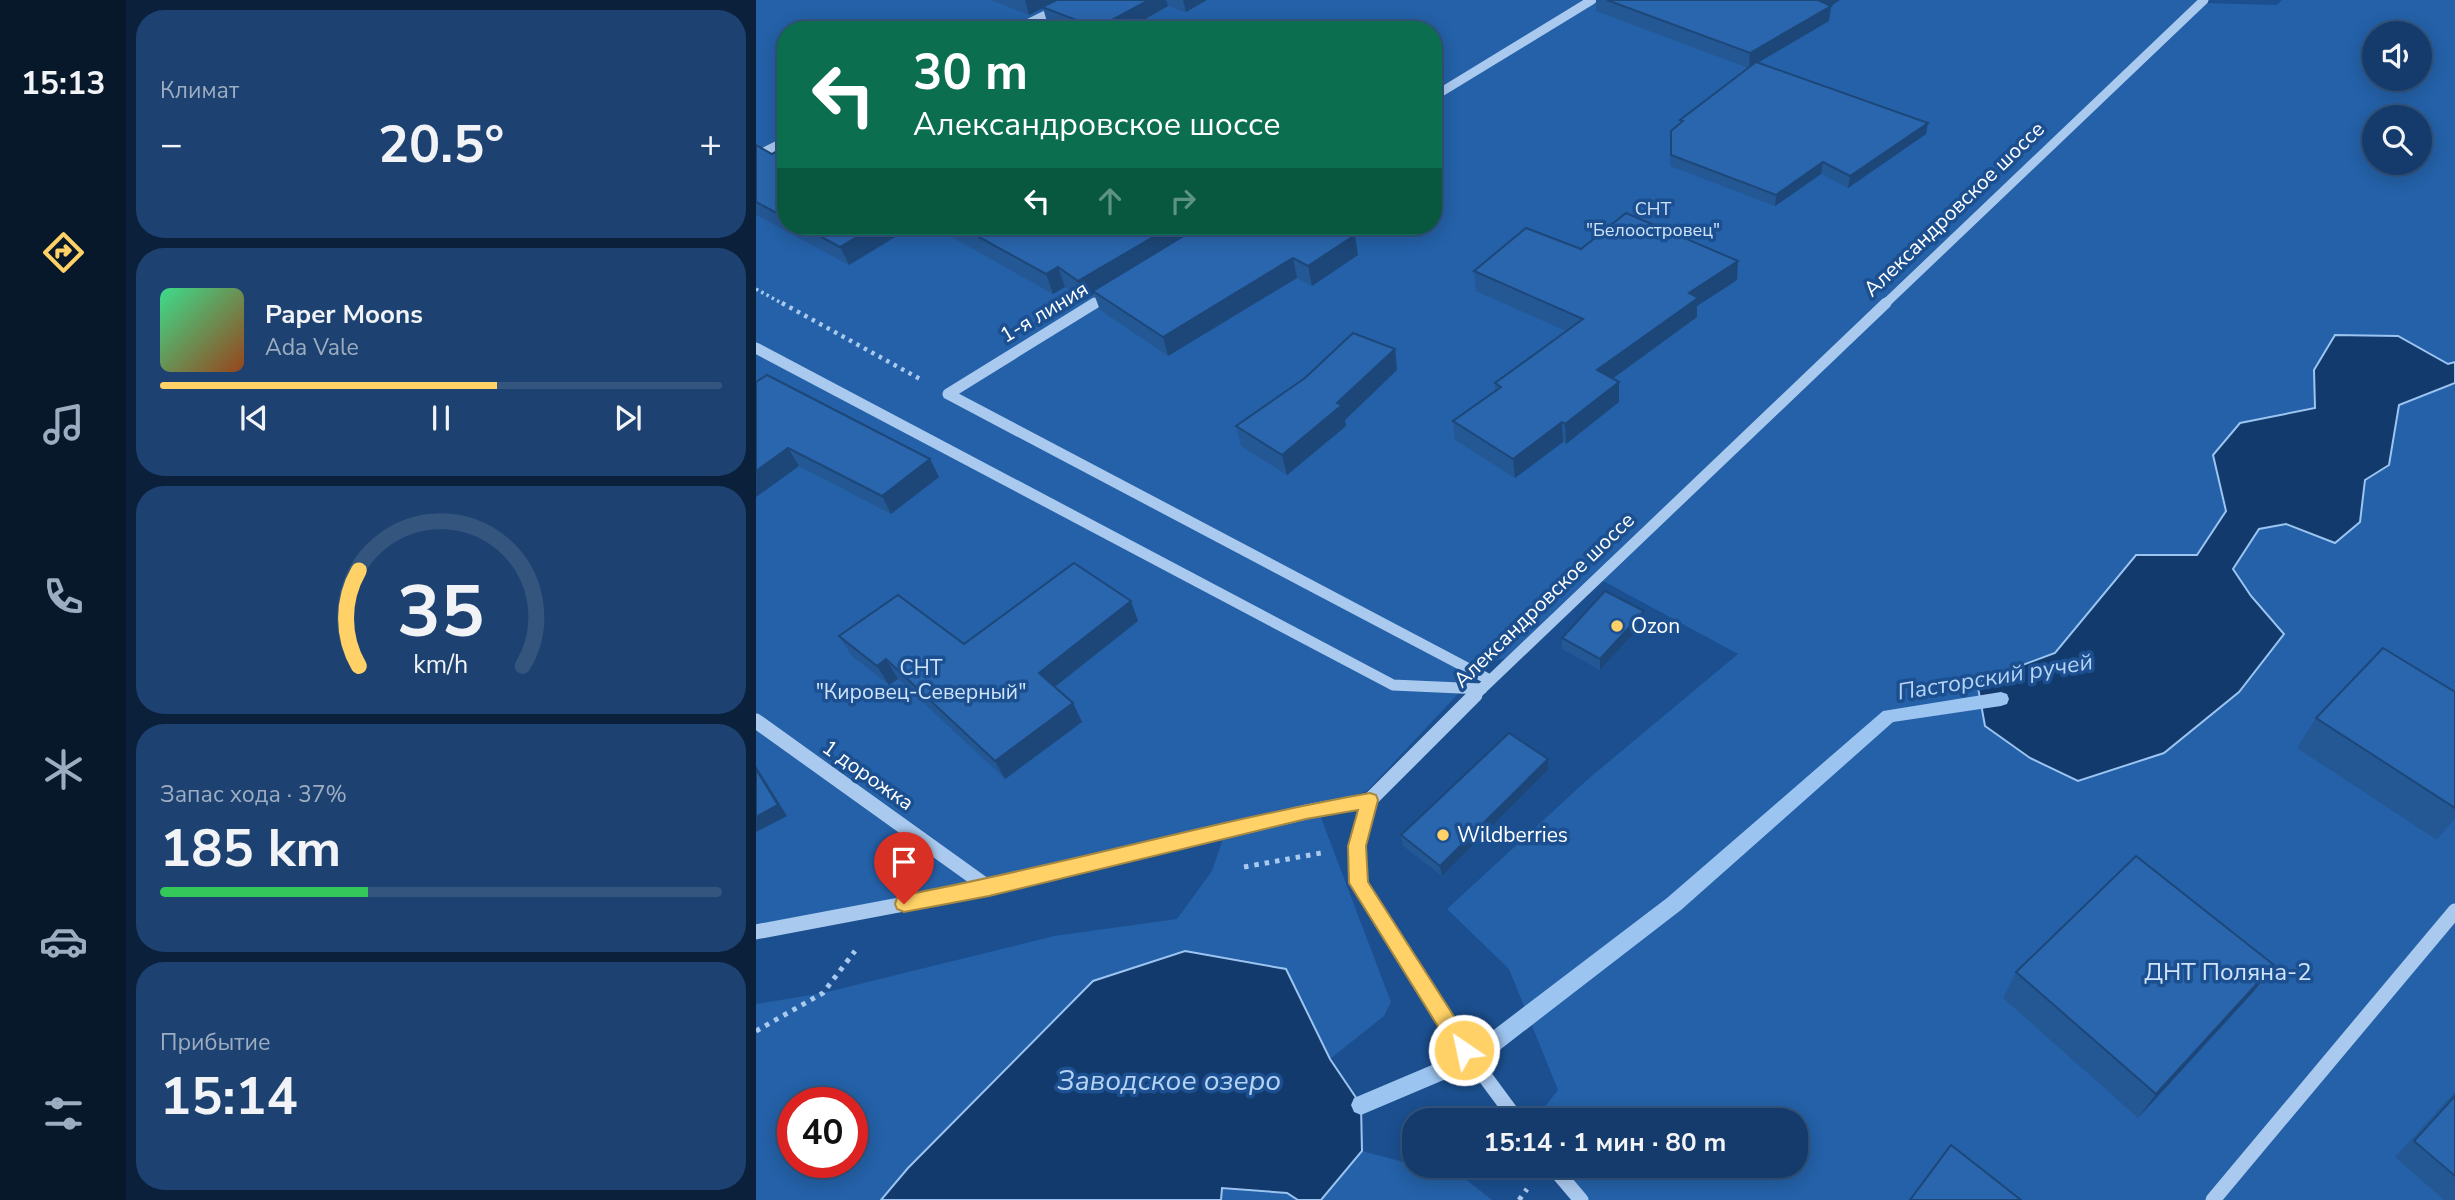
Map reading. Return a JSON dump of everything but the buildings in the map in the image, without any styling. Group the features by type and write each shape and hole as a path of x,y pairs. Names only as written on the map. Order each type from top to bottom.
{"street":[{"path":"1033,21 1076,0"},
{"path":"1442,92 1592,0"},
{"name":"Александровское шоссе","path":"1370,800 1486,684 2204,0"},
{"path":"756,156 777,146"},
{"name":"1-я линия","path":"948,394 1119,289"},
{"path":"756,348 1393,685 1486,684"},
{"path":"948,394 1486,684"},
{"name":"1 дорожка","path":"756,721 989,888"},
{"path":"756,932 989,888 1306,812 1370,800 1357,846 1359,883 1452,1032 1508,1108"},
{"path":"2213,1200 2455,911"},
{"path":"1562,1178 1581,1200"}],"path":[{"path":"756,289 948,394"},
{"path":"756,1031 823,993 861,943 879,908"}],"green space":[{"path":"756,0 2205,0 2202,3 2277,5 2282,0 2455,0 2455,362 2448,364 2398,336 2315,369 2315,408 2240,423 2213,454 2227,511 2196,556 2136,555 2055,653 1977,682 2251,596 2233,569 2259,529 2286,523 2360,522 2365,480 2389,464 2399,405 2455,383 2455,1200 1581,1200 1563,1178 1808,1178 1808,1108 1544,1108 1558,1090 1509,969 1447,909 1587,780 1738,654 1592,575 1585,588 1514,657 1497,660 1470,681 1367,791 1306,812 756,932"},
{"path":"1320,815 1391,1002 1384,1016 1330,1059 1286,969 908,1168 880,1200 756,1200 756,1004 823,993 1054,936 1177,919 1212,871 1223,839"},
{"path":"1362,1151 1402,1162 1402,1178 1464,1178 1492,1200 1321,1200"},
{"path":"1222,1188 1287,1193 1298,1200 1221,1200"}],"water":[{"path":"2335,335 2398,336 2448,364 2455,362 2455,383 2399,405 2389,465 2365,480 2360,522 2335,543 2286,524 2259,529 2233,569 2251,596 2284,634 2239,692 2164,753 2078,781 2030,758 1985,726 1977,682 2055,653 2136,555 2197,555 2226,511 2213,455 2240,423 2315,408 2314,370"},
{"name":"Заводское озеро","path":"1185,951 1286,969 1330,1059 1361,1105 1362,1151 1321,1200 1298,1200 1287,1193 1222,1188 1221,1200 881,1200 908,1168 1093,981"}],"waterway":[{"name":"Пасторский ручей","path":"1490,1045 1674,904 1889,716 2001,699"},
{"name":"Пасторский ручей","path":"1361,1105 1439,1072"}],"place":[{"name":"Ozon","path":"1617,626"},
{"name":"Wildberries","path":"1443,835"}],"route":[{"path":"904,904 989,888 1306,812 1370,800 1357,846 1359,883 1464,1050"}],"park label":[{"name":"СНТ \"Белоостровец\"","path":"1653,220"},
{"name":"СНТ \"Кировец-Северный\"","path":"921,680"},
{"name":"ДНТ Поляна-2","path":"2228,972"}]}
